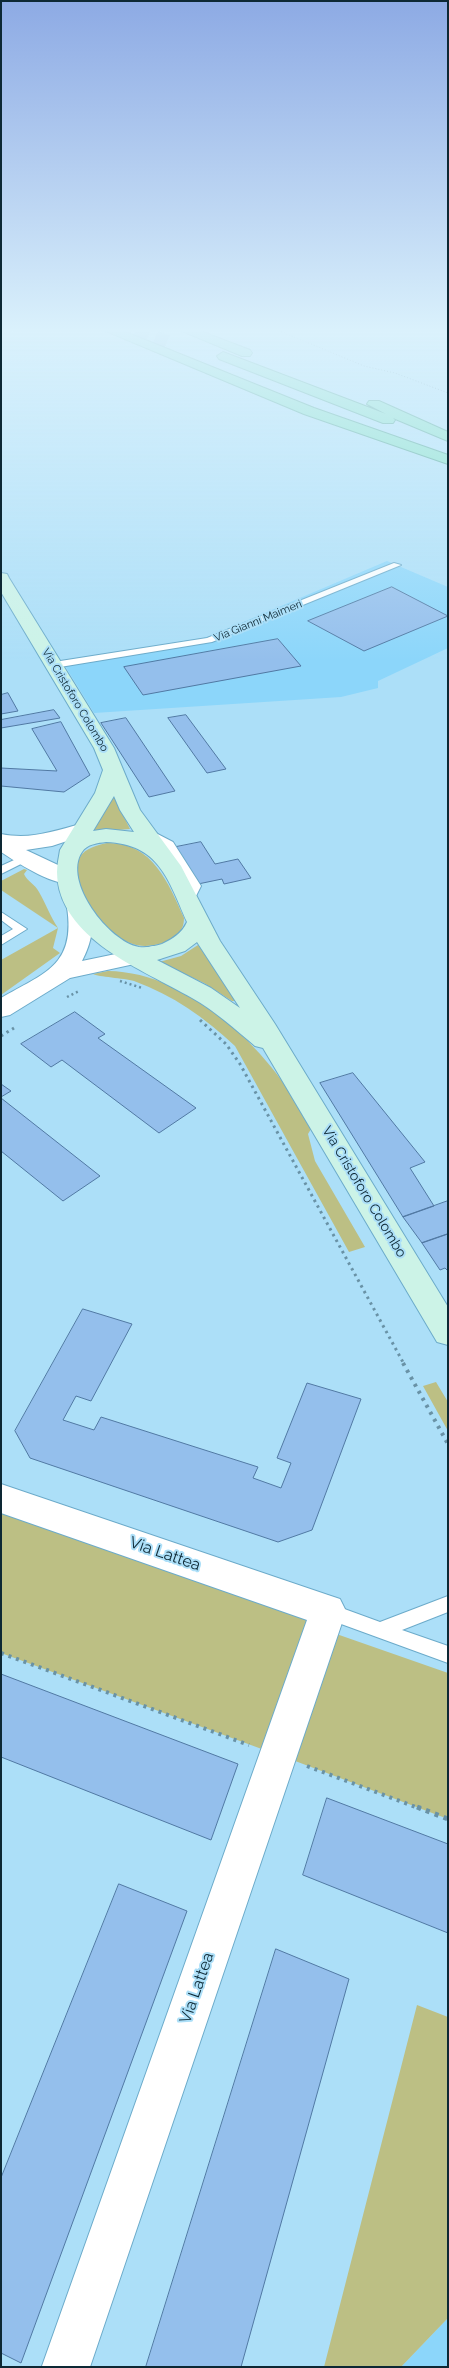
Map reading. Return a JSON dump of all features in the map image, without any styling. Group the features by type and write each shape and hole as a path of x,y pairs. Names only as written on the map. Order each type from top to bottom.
{"highway":[{"path":"390,440 448,460"},
{"path":"412,440 448,455"}],"main road":[{"name":"Via Cristoforo Colombo","path":"1,578 104,748 140,827 156,849"},
{"path":"74,840 105,836 131,837 156,849 177,879 196,916 196,930 190,937 174,947 135,953 97,929 78,907 67,878 74,840 106,792 113,770"},
{"name":"Via Cristoforo Colombo","path":"196,916 228,973 264,1023 278,1053 448,1333"},
{"name":"Via Cristoforo Colombo","path":"135,953 219,1004 278,1053"}],"street":[{"path":"1,842 24,844 74,840"},
{"path":"1,842 25,858 67,878"},
{"path":"63,972 76,952 82,928 78,907"},
{"path":"1,1009 63,972 135,953"},
{"name":"Via Lattea","path":"1,1498 328,1611 66,2366"}],"lane":[{"name":"Via Gianni Maimeri","path":"54,665 209,640 397,565"},
{"path":"140,827 169,844 195,886 190,896 196,916"},
{"path":"1,871 25,858"},
{"path":"1,915 21,929 1,941"},
{"path":"380,1630 448,1604"},
{"name":"Via Lattea","path":"328,1611 448,1655"}],"path":[{"path":"62,1000 87,986"},
{"path":"1,1036 18,1026"},
{"path":"1,1653 448,1819"}],"shaded area":[{"path":"387,561 448,587 448,648 378,681 378,688 341,697 94,713 62,661 208,637"},
{"path":"448,2318 448,2367 401,2367"}],"green space":[{"path":"111,791 130,829 93,832"},
{"path":"107,843 123,844 136,849 147,857 164,878 184,918 182,929 175,937 164,943 154,945 134,945 109,930 90,907 82,894 77,868 80,857 85,851"},
{"path":"24,869 27,870 24,874 25,876 37,889 58,928 1,890 1,881"},
{"path":"58,928 53,948 60,953 1,995 1,960"},
{"path":"198,945 237,1001 232,1001 204,983 159,962 181,956"},
{"path":"108,971 140,975 171,986 201,1002 229,1023 254,1048 277,1074 296,1102 311,1129 308,1134 315,1161 365,1247 349,1252 235,1046 188,1008 162,993 134,981 93,974"},
{"path":"436,1382 448,1402 448,1431 423,1386"},
{"path":"1,1498 328,1611 278,1755 1,1653"},
{"path":"325,1630 448,1673 448,1819 282,1756"},
{"path":"417,2005 448,2017 448,2318 401,2367 324,2367"}],"building":[{"path":"392,587 448,616 364,651 308,621"},
{"path":"278,639 301,666 143,695 124,667"},
{"path":"8,693 18,711 1,714 1,695"},
{"path":"54,710 60,718 1,728 1,720"},
{"path":"186,715 226,769 207,773 168,718"},
{"path":"126,718 175,791 149,797 101,723"},
{"path":"61,722 90,775 64,792 1,786 1,768 57,771 32,729"},
{"path":"201,842 215,864 238,859 251,878 224,884 222,879 198,884 176,847"},
{"path":"75,1012 105,1034 98,1038 196,1108 159,1133 62,1060 51,1067 21,1044"},
{"path":"353,1073 425,1162 410,1168 434,1206 403,1217 320,1083"},
{"path":"1,1084 11,1091 1,1097"},
{"path":"1,1098 100,1176 63,1201 1,1151"},
{"path":"448,1201 448,1234 422,1243 403,1217"},
{"path":"448,1234 448,1271 445,1268 440,1270 422,1243"},
{"path":"83,1309 132,1324 91,1401 76,1396 63,1420 94,1430 101,1417 258,1467 253,1478 281,1488 291,1463 277,1458 307,1383 361,1399 312,1530 278,1542 30,1458 15,1431"},
{"path":"1,1674 238,1764 211,1840 1,1757"},
{"path":"327,1798 448,1844 448,1933 303,1875"},
{"path":"119,1884 187,1911 21,2363 1,2353 1,2178"},
{"path":"276,1949 349,1979 241,2367 146,2367"}]}
